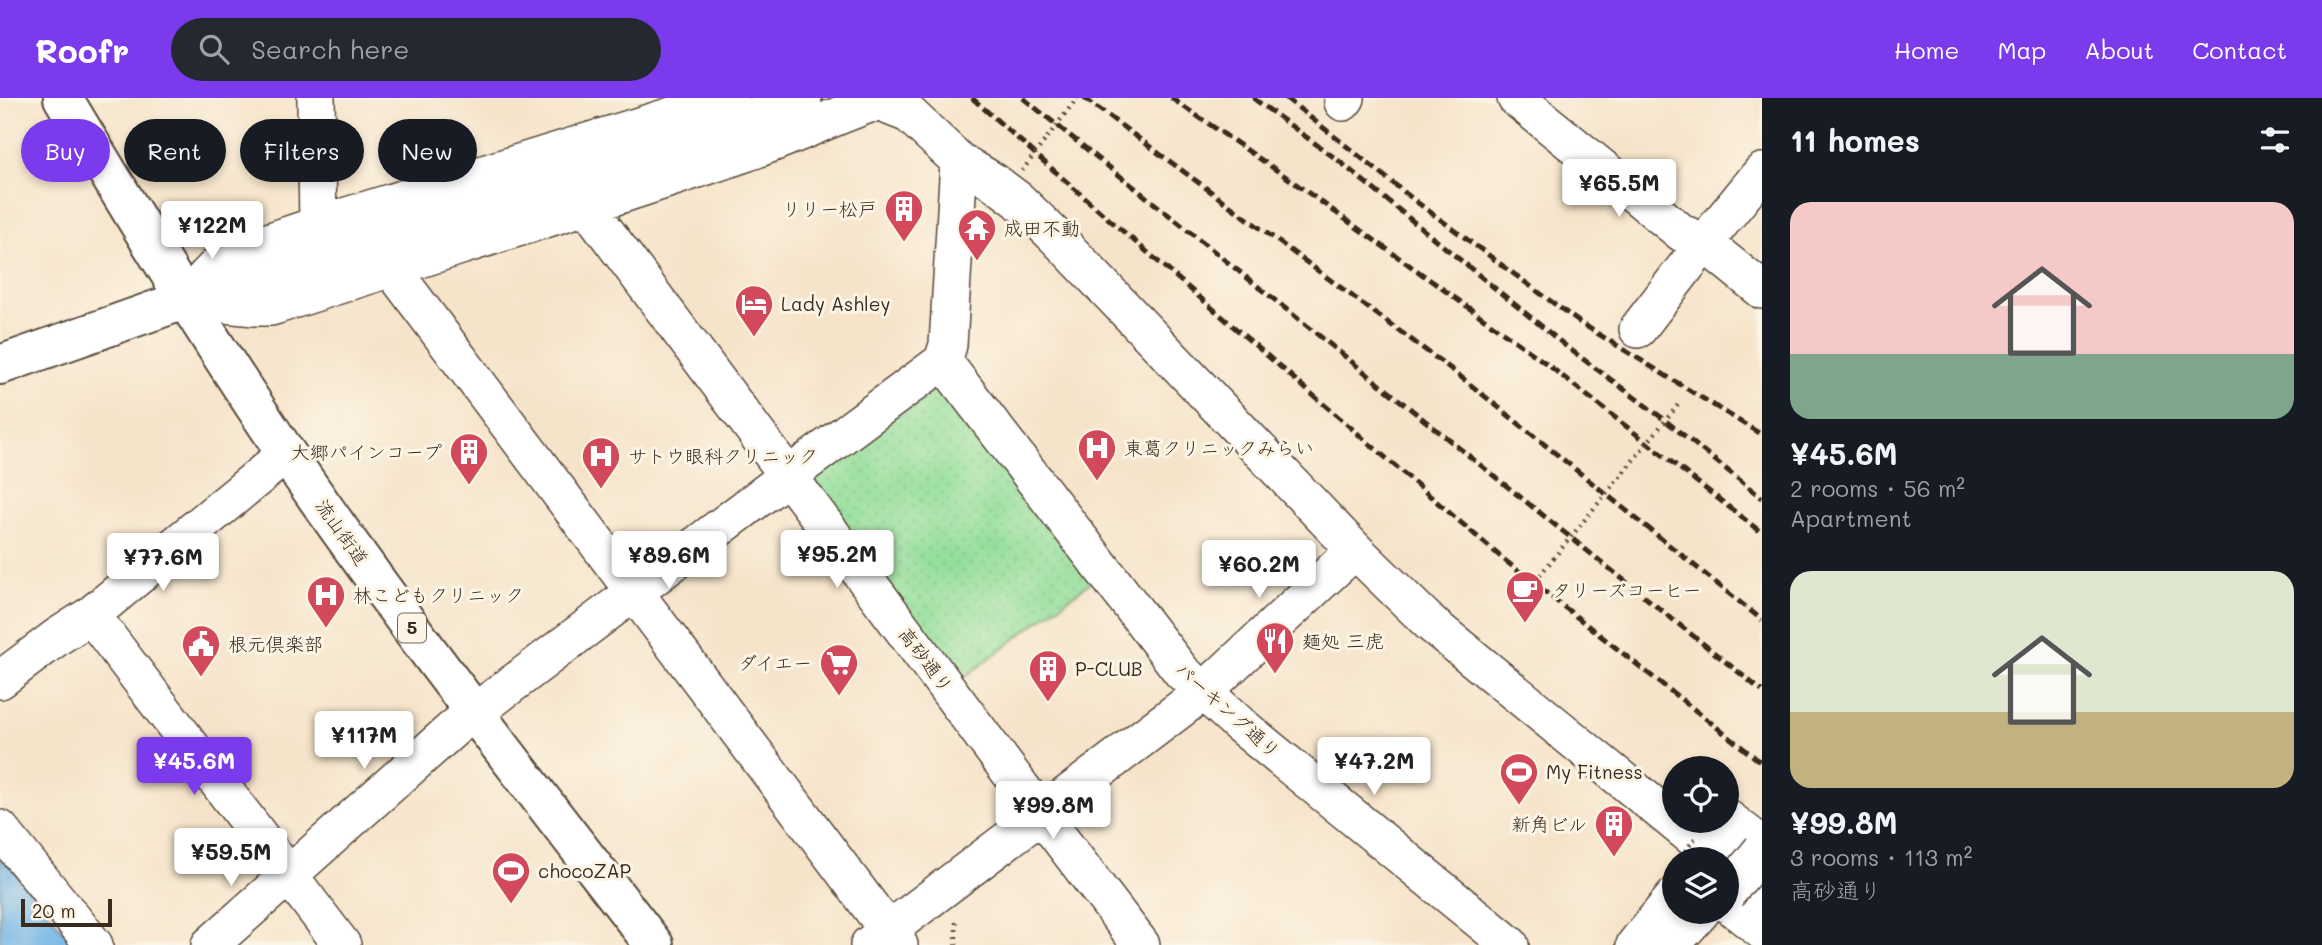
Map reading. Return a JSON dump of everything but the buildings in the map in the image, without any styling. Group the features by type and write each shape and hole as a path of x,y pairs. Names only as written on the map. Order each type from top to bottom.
{"main road":[{"name":"流山街道","path":"63,98 184,300 286,454 373,576 654,945"},
{"path":"0,365 184,300"}],"street":[{"path":"316,98 318,225"},
{"path":"184,300 226,256 730,98"},
{"path":"184,300 722,128 803,98"},
{"path":"1516,98 1682,233 1704,243 1762,290"},
{"path":"184,300 271,307 772,144 873,99 909,114 959,161 1018,200 1354,550 1430,623 1696,847"},
{"path":"210,945 454,728 943,362 948,345 959,161"},
{"path":"1638,329 1762,172"},
{"name":"高砂通り","path":"590,203 597,220 1141,945"},
{"path":"393,267 400,280 635,593 885,940 1041,814 1203,692 1354,550"},
{"name":"パーキング通り","path":"943,362 1182,672 1239,724 1510,945"},
{"path":"0,680 91,615 286,454"},
{"path":"91,615 342,945"},
{"path":"1739,828 1762,847 1739,877"},
{"path":"0,829 94,945"},
{"path":"1739,868 1762,887"},
{"path":"1636,945 1662,912"},
{"path":"1739,917 1756,938"},
{"path":"1671,945 1690,924"}],"path":[{"path":"1022,171 1077,98"},
{"path":"1531,586 1678,405"},
{"path":"956,908 956,945"}],"green space":[{"path":"931,387 945,389 1092,581 958,682 812,489 814,473"}],"water":[{"path":"0,853 75,945 0,945"}],"railway":[{"path":"972,98 1502,558 1762,763"},
{"path":"1023,98 1762,691"},
{"path":"1084,98 1451,369 1762,620"},
{"path":"1171,98 1285,176 1543,361 1762,533"},
{"path":"1253,98 1339,161 1567,347 1661,417 1762,498"},
{"path":"1286,98 1418,203 1579,322 1762,435"}],"place":[{"name":"リリー松戸","path":"904,243"},
{"name":"成田不動","path":"977,262"},
{"name":"Lady Ashley","path":"754,338"},
{"name":"東葛クリニックみらい","path":"1097,482"},
{"name":"大郷パインコープ","path":"469,486"},
{"name":"サトウ眼科クリニック","path":"601,490"},
{"name":"タリーズコーヒー","path":"1525,624"},
{"name":"林こどもクリニック","path":"326,629"},
{"name":"麺処 三虎","path":"1275,675"},
{"name":"根元倶楽部","path":"201,678"},
{"name":"ダイエー","path":"839,697"},
{"name":"P-CLUB","path":"1048,703"},
{"name":"My Fitness","path":"1519,806"},
{"name":"新角ビル","path":"1614,858"},
{"name":"chocoZAP","path":"511,905"}]}
